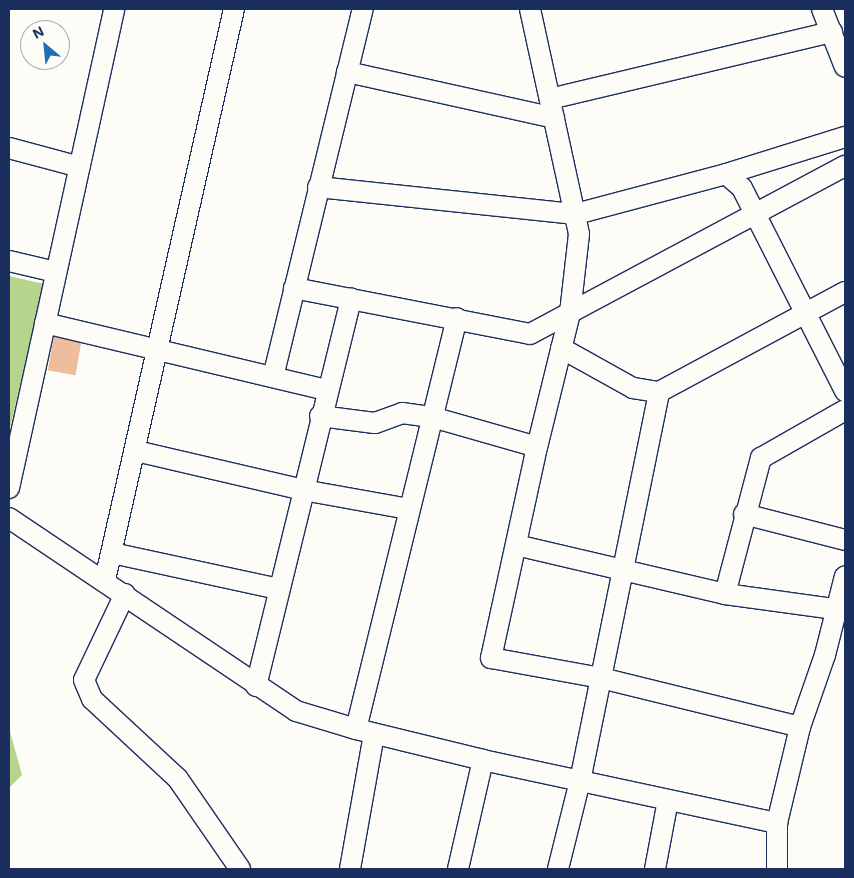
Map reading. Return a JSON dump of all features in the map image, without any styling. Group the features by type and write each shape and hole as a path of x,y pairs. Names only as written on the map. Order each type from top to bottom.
{"street":[{"path":"9,488 114,9"},
{"path":"105,580 136,451 234,9"},
{"path":"273,377 363,9"},
{"path":"530,9 579,234 570,313 537,448 491,658 601,678 800,727"},
{"path":"822,9 845,67"},
{"path":"550,99 832,32"},
{"path":"348,72 554,118"},
{"path":"318,187 576,214 726,174 845,137"},
{"path":"9,148 80,166"},
{"path":"294,288 457,318 530,334 845,166"},
{"path":"726,174 742,188 804,314 845,391"},
{"path":"9,261 56,272"},
{"path":"561,348 633,388 658,392 845,292"},
{"path":"256,686 326,390 350,298"},
{"path":"350,869 365,732 409,509 457,318"},
{"path":"45,323 326,390"},
{"path":"558,869 580,781 658,392"},
{"path":"725,594 757,465 764,453 845,410"},
{"path":"320,416 375,423 402,413 432,417 537,448"},
{"path":"136,451 303,490 409,509"},
{"path":"744,514 845,540"},
{"path":"9,518 105,580 256,686 296,711 365,732 483,760 777,823"},
{"path":"516,545 725,594 834,609"},
{"path":"112,553 279,589"},
{"path":"777,869 777,823 800,727 825,655 834,609 845,576"},
{"path":"124,594 84,680 92,699 178,779 240,869"},
{"path":"825,655 845,646"},
{"path":"458,869 483,760"},
{"path":"655,869 668,800"}],"green space":[{"path":"9,276 44,284 9,432"},
{"path":"9,728 22,775 9,788"}],"building":[{"path":"55,330 83,335 75,375 48,370"}]}
